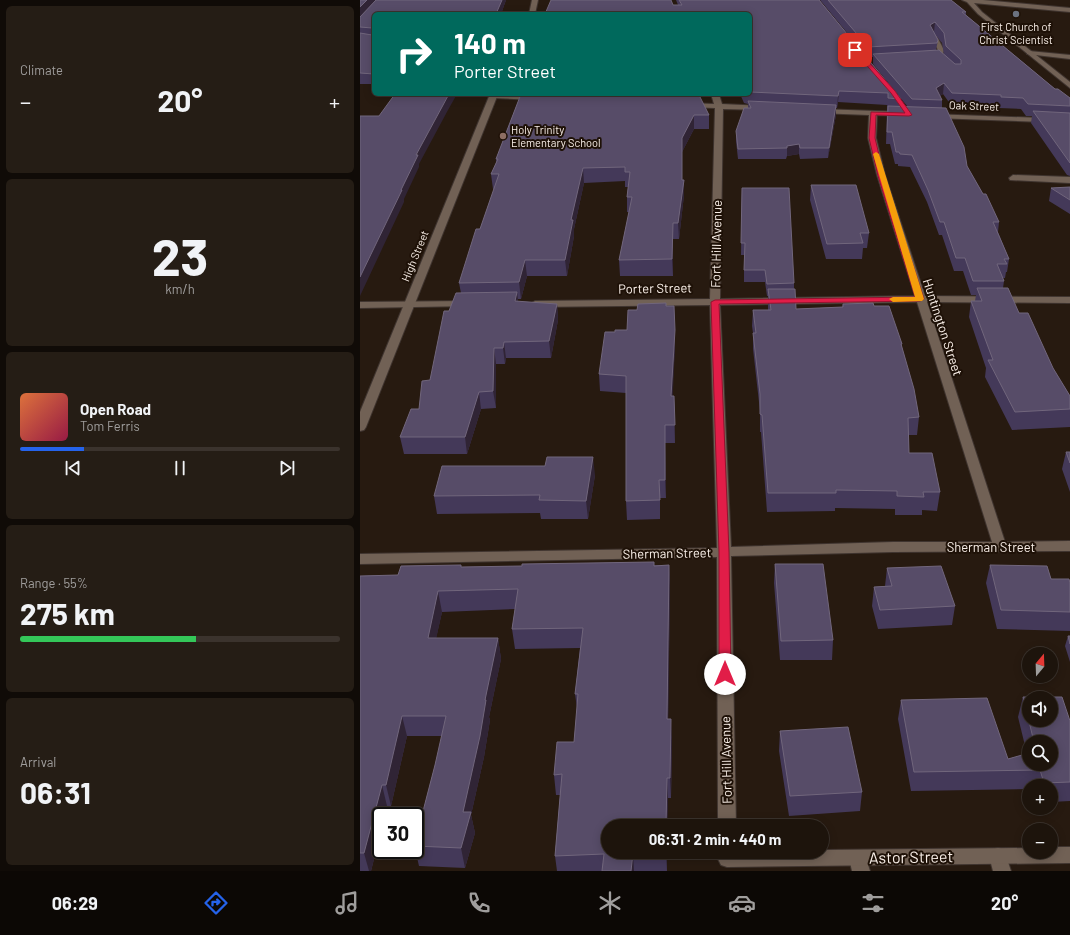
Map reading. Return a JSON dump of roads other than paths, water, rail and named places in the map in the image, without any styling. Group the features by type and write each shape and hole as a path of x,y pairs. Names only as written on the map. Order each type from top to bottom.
{"street":[{"path":"532,12 535,0"},
{"path":"962,0 1070,10"},
{"path":"968,0 980,13 1070,86"},
{"path":"933,35 941,50 940,57"},
{"path":"1029,53 1070,56"},
{"path":"925,58 940,57 946,62"},
{"name":"High Street","path":"360,427 494,96"},
{"path":"512,96 548,98"},
{"name":"Fort Hill Avenue","path":"716,96 719,107 715,302 724,552 727,819"},
{"path":"680,105 773,109"},
{"path":"811,110 873,113 907,112"},
{"name":"Huntington Street","path":"873,113 872,138 876,154 920,299 1000,547"},
{"name":"Oak Street","path":"925,115 1070,121"},
{"path":"1014,178 1070,180"},
{"name":"Porter Street","path":"527,304 920,299 1067,300"},
{"path":"1067,300 1070,310"},
{"path":"360,305 480,304"},
{"name":"Sherman Street","path":"360,559 893,547 1070,546"},
{"name":"Astor Street","path":"728,861 859,864 1000,864 1070,855"}],"place":[{"name":"First Church of Christ Scientist","path":"1016,14"},
{"name":"Holy Trinity Elementary School","path":"503,136"}]}
